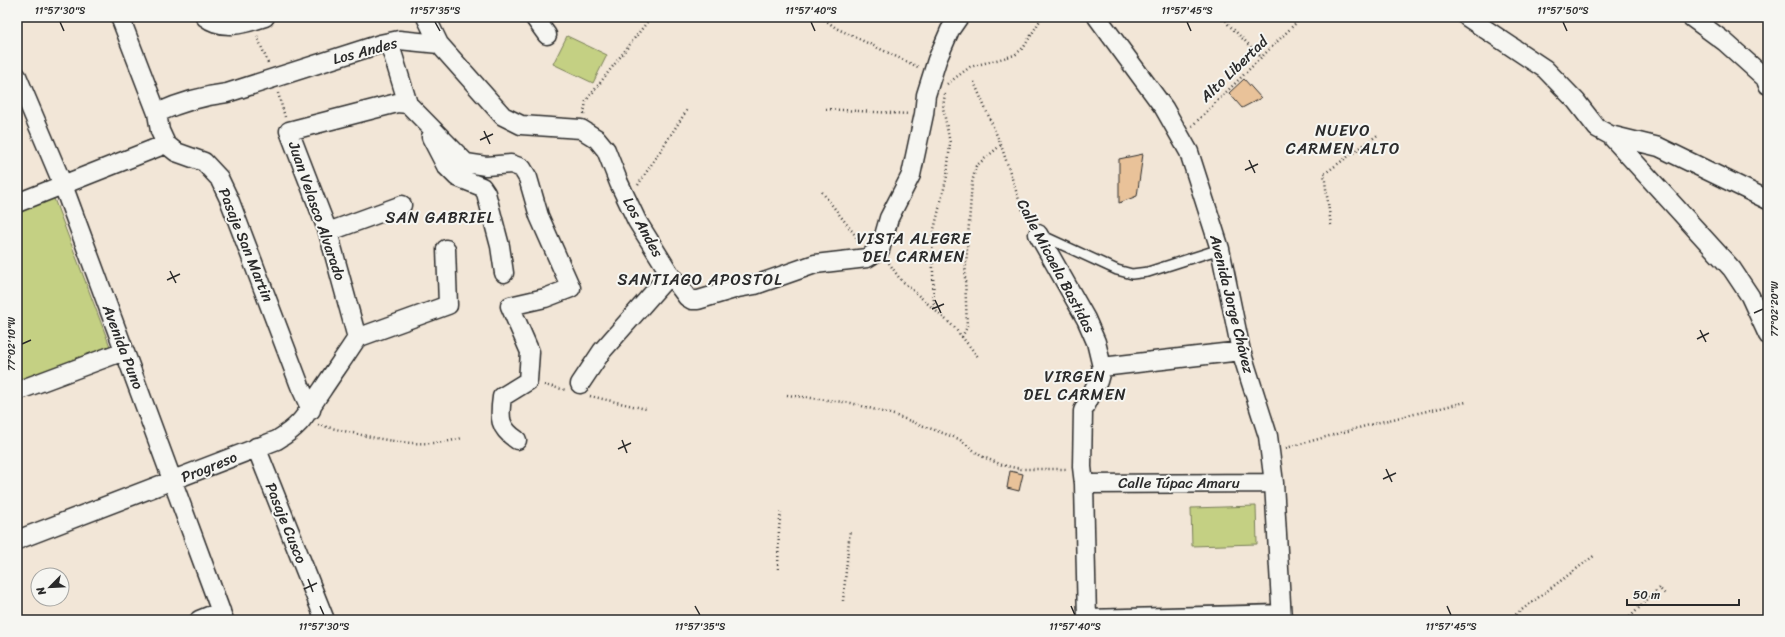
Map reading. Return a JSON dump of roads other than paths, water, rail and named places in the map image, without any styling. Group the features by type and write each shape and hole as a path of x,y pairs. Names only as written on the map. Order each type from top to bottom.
{"street":[{"path":"17,203 166,144 160,130 157,113 120,17"},
{"path":"204,17 213,24 226,26 265,17"},
{"path":"426,17 439,44"},
{"path":"534,17 547,34"},
{"name":"Los Andes","path":"157,113 179,103 201,96 228,93 389,42 399,40 439,44 503,116 521,125 581,129 597,139 606,150 637,221 670,274 687,297 692,300 698,300 738,288 755,285 815,264 873,254 910,175 924,114 926,95 939,79 950,30 959,17"},
{"name":"Avenida Jorge Chávez","path":"1097,17 1164,108 1189,152 1220,249 1241,351 1262,414 1270,452 1274,483 1282,617"},
{"path":"1467,17 1546,69 1576,101 1597,128 1610,135 1659,147 1768,200"},
{"path":"1691,17 1725,42 1765,78 1768,85"},
{"path":"389,42 414,110 446,166 463,180 482,186 486,193 500,246 504,273"},
{"name":"Avenida Puno","path":"17,76 62,185 223,616"},
{"name":"Juan Velasco Alvarado","path":"357,338 328,232 289,131 397,103 414,110"},
{"path":"414,110 466,163 486,166 516,165 522,168 528,178 539,216 571,288 545,298 510,306 530,352 528,381 502,397 499,417 507,433 517,440"},
{"path":"1610,135 1732,269 1750,296 1768,335"},
{"name":"Pasaje San Martin","path":"166,144 176,152 204,162 219,178 229,199 300,386 306,416"},
{"path":"328,232 402,205"},
{"name":"Calle Micaela Bastidas","path":"1038,234 1086,319 1096,342 1102,367"},
{"path":"357,338 448,305 446,249"},
{"path":"580,384 602,351 670,274"},
{"name":"Progreso","path":"17,540 277,440 293,431 306,416 357,338"},
{"path":"17,391 124,351"},
{"path":"1241,351 1102,367 1098,381 1083,411 1083,476 1087,620 1282,617"},
{"name":"Pasaje Cusco","path":"256,447 325,620"},
{"name":"Calle Túpac Amaru","path":"1083,476 1274,483"},
{"path":"199,620 223,616"}],"lane":[{"path":"1038,234 1117,270 1132,274 1148,272 1220,249"}],"district":[{"name":"NUEVO CARMEN ALTO","path":"1343,139"},
{"name":"SAN GABRIEL","path":"440,217"},
{"name":"VISTA ALEGRE DEL CARMEN","path":"914,247"},
{"name":"SANTIAGO APOSTOL","path":"700,279"},
{"name":"VIRGEN DEL CARMEN","path":"1075,385"}]}
